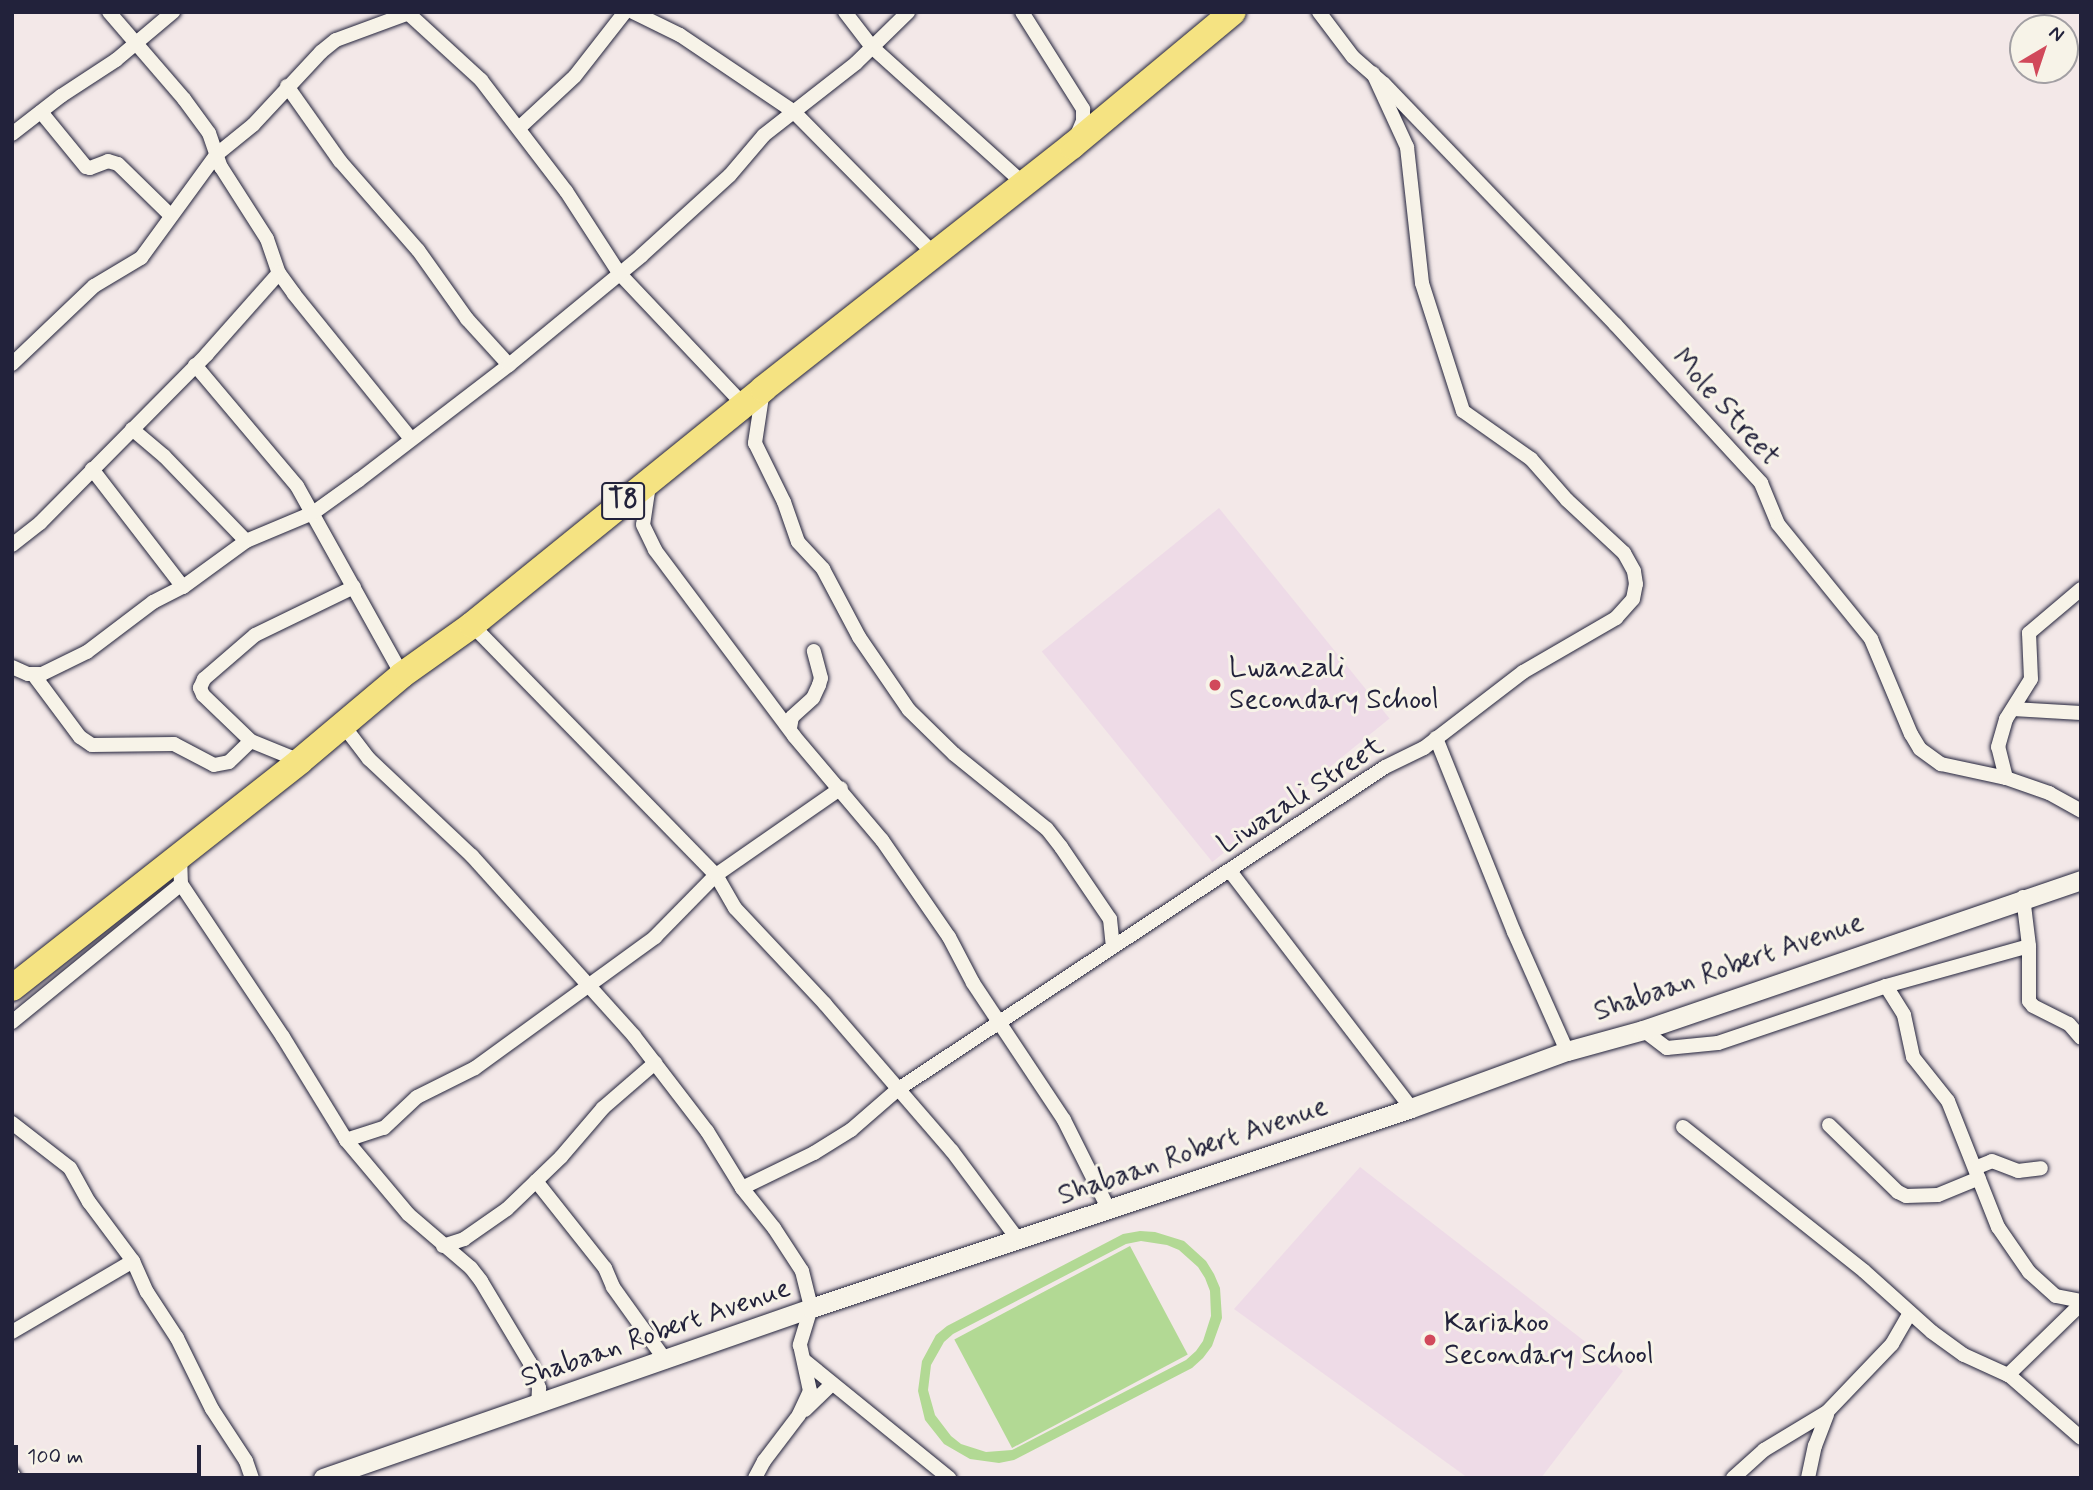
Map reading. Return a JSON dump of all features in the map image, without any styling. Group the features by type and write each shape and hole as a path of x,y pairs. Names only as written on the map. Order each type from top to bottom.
{"highway":[{"name":"T8","path":"12,988 300,761 402,675 472,625 650,479 1072,146 1233,12"}],"street":[{"path":"109,12 202,124 216,155 267,239 279,273 411,439"},
{"path":"12,134 136,44 173,12"},
{"path":"519,128 575,76 625,12"},
{"path":"634,12 680,35 794,112 934,254"},
{"path":"845,12 872,47 1023,183"},
{"path":"12,667 42,674 87,652 153,603 183,587 246,541 313,513 509,365 619,273 730,175 764,135 856,63 908,12"},
{"path":"1022,12 1083,109 1083,121 1072,146"},
{"name":"Mole Street","path":"1319,12 1353,57 1373,73 1615,324 1761,483 1777,524 1871,639 1911,734 1920,749 1941,764 2006,778 2063,799 2081,811"},
{"path":"12,364 94,286 141,258 216,155 236,142 287,86 336,40 411,13 481,80 566,191 619,273 753,397 755,443 784,502 797,542 823,569 859,637 909,710 954,754 1053,836 1110,919 1112,946"},
{"name":"Liwazali Street","path":"742,1188 814,1153 851,1130 897,1090 1385,767 1424,748 1523,672 1616,618 1633,599 1636,584 1628,557 1567,500 1536,463 1463,411 1422,283 1407,147 1373,73"},
{"path":"287,86 341,161 418,250 467,319 509,365"},
{"path":"41,112 86,167 108,161 118,164 170,215"},
{"path":"12,545 40,523 195,365 279,273"},
{"path":"195,365 277,460 313,513 402,675"},
{"path":"132,429 164,456 246,541"},
{"path":"92,469 183,587"},
{"path":"650,479 643,511 645,533 675,578 790,728 882,840 949,937 972,983 1064,1120 1108,1208"},
{"path":"300,761 251,741 202,695 200,688 204,679 255,635 354,587"},
{"path":"2006,778 1998,747 2004,725 2032,674 2030,631 2081,589"},
{"path":"472,625 716,875 735,908 825,1004 965,1166 1019,1241"},
{"path":"790,728 792,717 813,698 819,685 821,678 814,651"},
{"path":"33,674 80,737 92,745 174,744 214,765 229,762 251,741"},
{"path":"2013,709 2081,713"},
{"path":"344,725 369,759 466,849 589,984 707,1131 742,1188 774,1228 802,1271 811,1308 800,1340 810,1391 799,1416"},
{"path":"1436,738 1535,982 1567,1051"},
{"path":"346,1140 384,1128 417,1097 475,1068 655,937 716,875 841,788"},
{"path":"180,856 181,884 284,1037 346,1140 383,1187 443,1246 471,1268 481,1281 530,1363 539,1388 538,1405"},
{"path":"1230,871 1411,1108"},
{"name":"Shabaan Robert Avenue","path":"323,1478 666,1361 811,1308 1019,1241 1108,1208 1411,1108 1567,1051 1643,1030 2081,880"},
{"path":"12,1022 181,884"},
{"path":"2023,898 2029,946 2029,1001 2043,1012 2064,1020 2081,1038"},
{"path":"1643,1030 1667,1048 1718,1043 1886,986 2029,946"},
{"path":"1886,986 1904,1015 1913,1057 1948,1101 1998,1227 2029,1272 2056,1296 2081,1302"},
{"path":"443,1246 485,1227 536,1181 603,1108 655,1063"},
{"path":"12,1123 70,1168 89,1202 133,1261 150,1298 177,1338 212,1409 246,1461 252,1478"},
{"path":"1829,1125 1898,1192 1906,1196 1938,1195 1977,1173 1992,1161 2018,1171 2041,1168"},
{"path":"1683,1127 1864,1270 1910,1313 1964,1355 2008,1375 2080,1439"},
{"path":"536,1181 605,1268 613,1287 666,1361"},
{"path":"12,1332 133,1261"},
{"path":"2008,1375 2081,1302"},
{"path":"1733,1478 1764,1450 1827,1412 1892,1345 1910,1313"},
{"path":"805,1362 945,1476"},
{"path":"755,1478 799,1416 832,1384"},
{"path":"1808,1478 1815,1446 1827,1412"},
{"path":"12,1473 15,1478"}],"shaded area":[{"name":"Lwanzali Secondary School","path":"1219,508 1390,719 1212,862 1042,651"},
{"name":"Kariakoo Secondary School","path":"1360,1167 1623,1371 1541,1478 1468,1478 1234,1309"}],"green space":[{"path":"1155,1232 1184,1241 1206,1261 1220,1288 1222,1318 1212,1346 1203,1358 1192,1368 1014,1460 999,1463 970,1459 944,1444 925,1420 918,1391 922,1361 936,1335 947,1326 1123,1234","holes":["1141,1241 1179,1250 1198,1267 1210,1291 1211,1316 1203,1341 1186,1360 1012,1450 986,1452 961,1444 951,1436 935,1415 928,1390 931,1365 944,1342 953,1334 1126,1244"]},
{"path":"1130,1246 1188,1355 1012,1448 954,1339"}],"place":[{"name":"Lwanzali Secondary School","path":"1215,685"},
{"name":"Kariakoo Secondary School","path":"1430,1340"}]}
